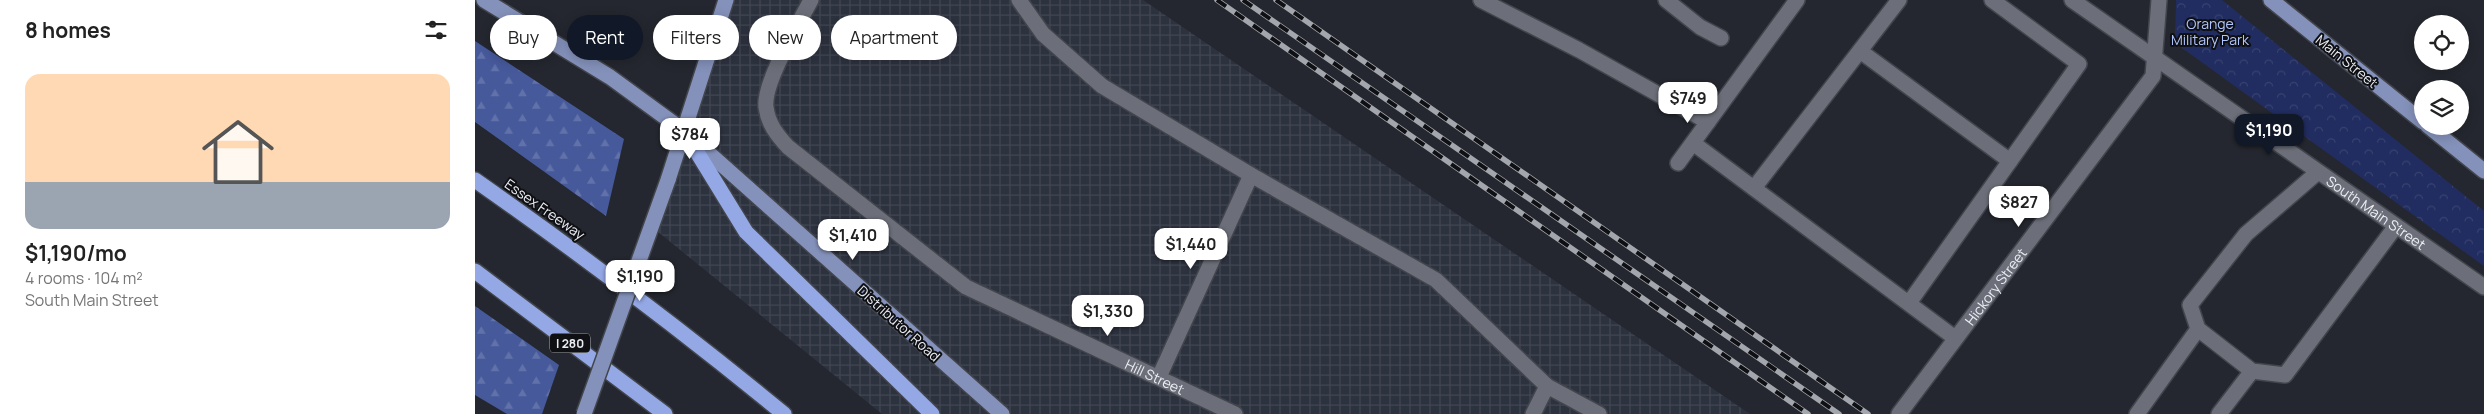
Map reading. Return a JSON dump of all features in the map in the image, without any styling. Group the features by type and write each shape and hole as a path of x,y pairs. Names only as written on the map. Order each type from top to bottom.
{"highway":[{"path":"684,131 746,232 932,414"},
{"name":"Essex Freeway","path":"475,180 677,326 784,414"},
{"name":"I 280","path":"475,271 665,414"}],"main road":[{"name":"Distributor Road","path":"484,0 610,77 684,131 1002,414"},
{"path":"584,414 668,180 726,0"},
{"name":"Main Street","path":"2274,1 2414,115"},
{"path":"2439,135 2484,171"}],"street":[{"name":"Hill Street","path":"811,0 770,86 766,108 773,131 787,148 966,288 1235,414"},
{"path":"1019,0 1043,34 1102,86 1251,175 1436,280 1547,386 1599,414"},
{"path":"1481,0 1579,50 1708,122"},
{"path":"1666,0 1700,27 1721,38"},
{"path":"1678,163 1797,0"},
{"path":"1754,188 1899,0"},
{"path":"1909,303 2079,64 1993,0"},
{"name":"South Main Street","path":"2072,0 2484,287"},
{"name":"Hickory Street","path":"1899,414 2153,76 2159,0"},
{"path":"1860,51 2010,161"},
{"path":"1693,143 1955,338"},
{"path":"2318,172 2246,234 2190,305 2198,329 2251,371 2285,375 2396,226"},
{"path":"1159,377 1251,175"},
{"path":"2137,414 2198,329"},
{"path":"2219,414 2251,371"},
{"path":"1533,414 1547,386"}],"shaded area":[{"path":"727,0 1143,0 1750,414 882,414 652,227 707,60 739,60 739,15 722,15"}],"green space":[{"name":"Orange Military Park","path":"2176,0 2222,0 2484,211 2484,266 2178,45 2175,40"},
{"path":"475,41 490,51 490,60 504,60 624,139 606,216 475,122"},
{"path":"475,306 559,365 542,414 507,414 475,395"}],"railway":[{"path":"1217,0 1808,414"},
{"path":"1243,0 1839,414"},
{"path":"1276,0 1868,414"}]}
